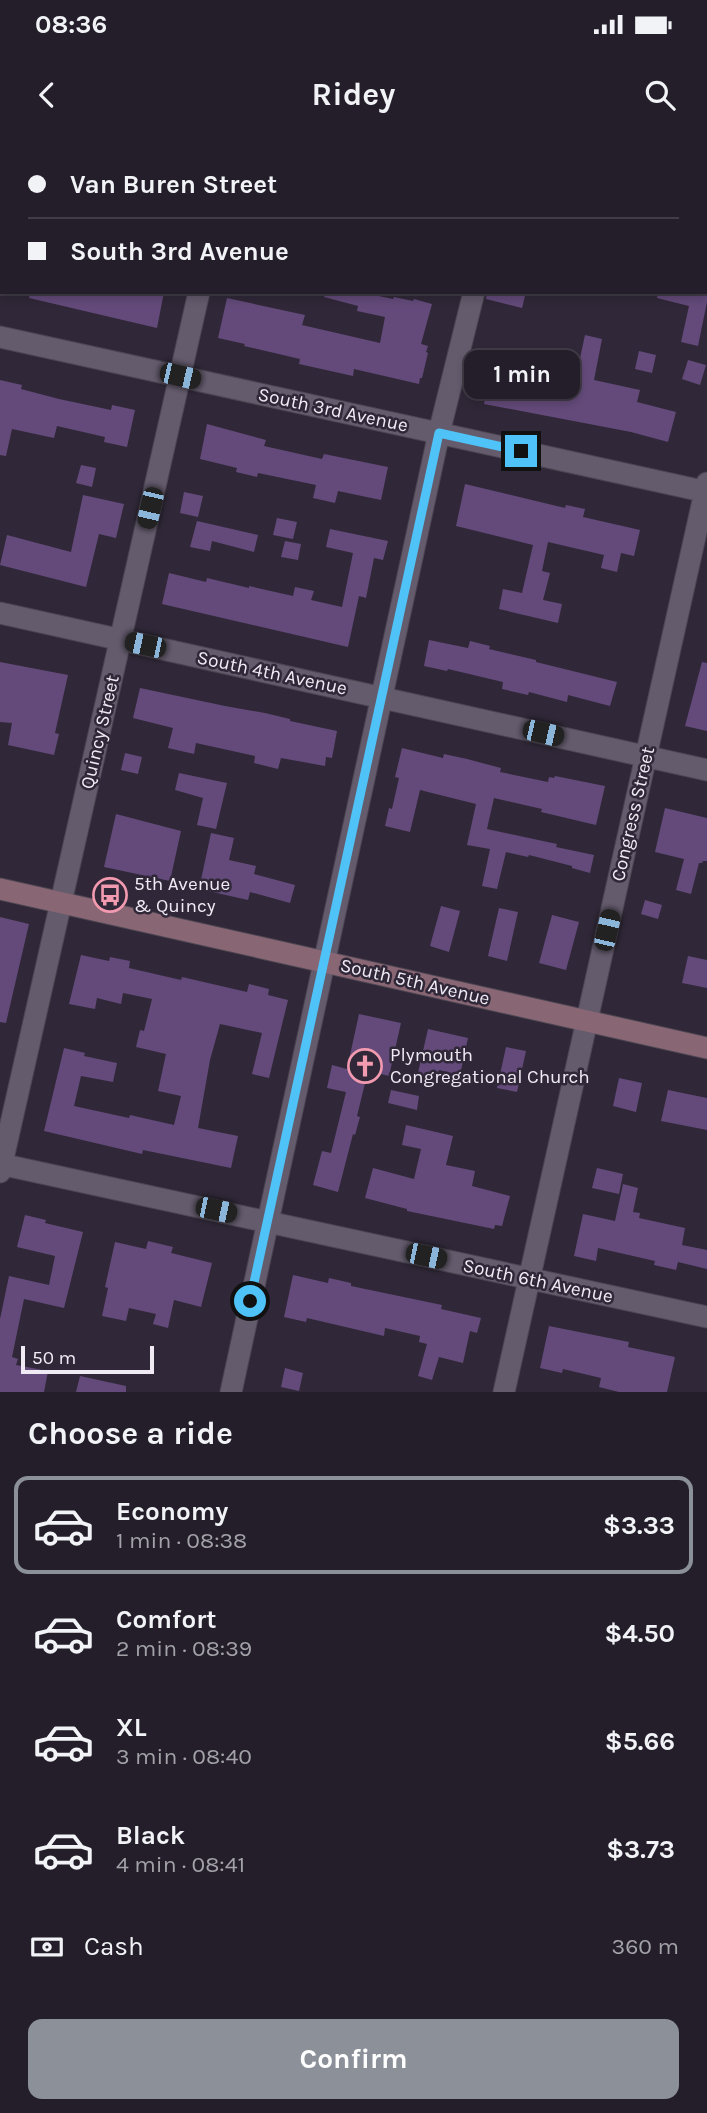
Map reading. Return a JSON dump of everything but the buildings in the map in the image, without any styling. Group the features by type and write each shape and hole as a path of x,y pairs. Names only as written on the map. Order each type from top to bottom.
{"street":[{"name":"Quincy Street","path":"1,1167 199,294"},
{"path":"231,1392 439,433 474,294"},
{"name":"South 3rd Avenue","path":"0,337 706,488"},
{"name":"Congress Street","path":"504,1392 706,488"},
{"name":"South 4th Avenue","path":"0,613 707,770"},
{"name":"South 5th Avenue","path":"0,889 707,1048"},
{"name":"South 6th Avenue","path":"1,1167 707,1317"}],"place":[{"name":"5th Avenue & Quincy","path":"110,895"},
{"name":"Plymouth Congregational Church","path":"365,1066"}],"route":[{"path":"250,1301 439,433 521,451"}]}
